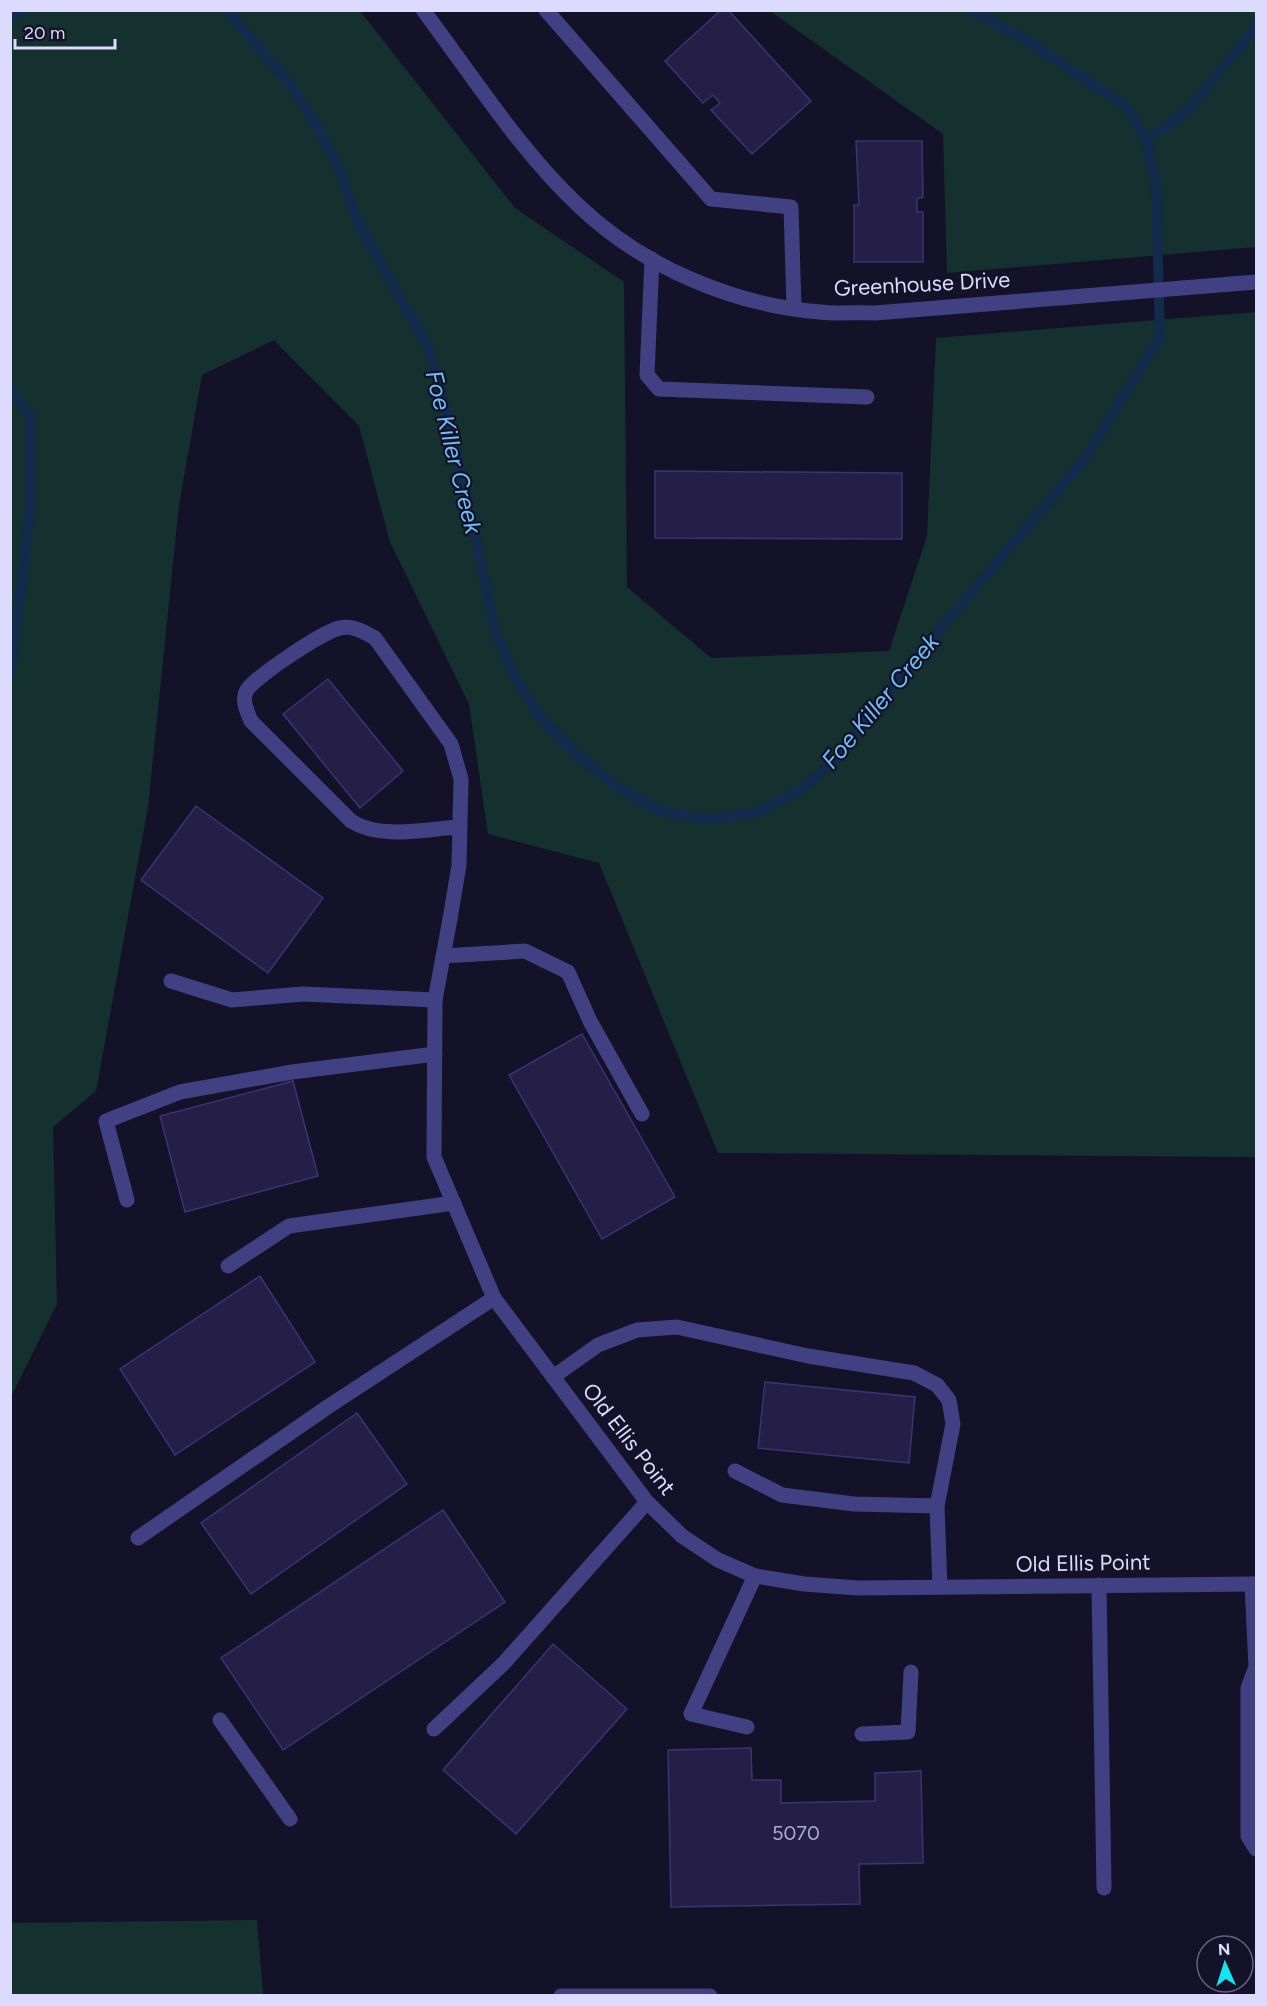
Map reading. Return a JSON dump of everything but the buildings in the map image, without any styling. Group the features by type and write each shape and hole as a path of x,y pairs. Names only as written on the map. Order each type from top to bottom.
{"street":[{"name":"Greenhouse Drive","path":"423,10 537,161 579,207 633,249 694,281 752,301 820,312 875,313 1251,283"},
{"path":"546,10 711,198 791,207 794,308"},
{"path":"652,259 647,375 659,389 867,397"},
{"name":"Old Ellis Point","path":"459,827 365,830 351,821 251,721 244,707 246,692 256,679 323,634 340,627 360,629 375,638 451,744 460,779 459,865 435,1000 434,1158 494,1298 646,1502 682,1536 718,1560 755,1576 804,1584 858,1588 1254,1584"},
{"path":"443,956 525,951 568,972 590,1021 642,1114"},
{"path":"171,981 232,1000 303,994 435,1000"},
{"path":"127,1200 106,1120 180,1092 292,1072 435,1054"},
{"path":"228,1266 289,1226 453,1203"},
{"path":"138,1538 328,1406 494,1298"},
{"path":"553,1377 598,1345 637,1330 677,1327 808,1356 914,1373 937,1385 949,1400 953,1424 938,1506 940,1587"},
{"path":"735,1471 782,1495 854,1504 938,1506"},
{"path":"434,1729 504,1663 646,1502"},
{"path":"747,1727 691,1714 755,1576"},
{"path":"1254,1584 1256,1667 1248,1688 1248,1836 1257,1849"},
{"path":"1100,1585 1104,1888"},
{"path":"862,1734 908,1732 911,1672"},
{"path":"220,1720 290,1819"},
{"path":"561,1995 710,1995"}],"green space":[{"path":"11,10 360,11 515,208 624,282 627,587 711,658 889,651 927,536 936,338 1256,312 1256,1157 718,1153 599,863 488,834 469,704 390,542 359,426 274,340 202,375 179,505 148,807 96,1091 53,1127 57,1304 11,1397"},
{"path":"770,11 1256,11 1256,247 947,273 943,134"},
{"path":"257,1920 263,1995 11,1995 11,1923"}],"waterway":[{"name":"Foe Killer Creek","path":"10,17 23,10"},
{"name":"Foe Killer Creek","path":"227,10 293,88 319,130 342,175 358,223 427,345 454,437 495,631 515,677 542,719 577,755 616,786 660,811 709,820 758,812 802,789 840,756 868,714 1084,460 1160,337 1156,184 1146,140 1126,106 1028,41 971,10"},
{"path":"1146,140 1186,112 1249,36 1256,22"},
{"name":"Foe Killer Creek","path":"10,390 30,414 30,510 10,676"}]}
